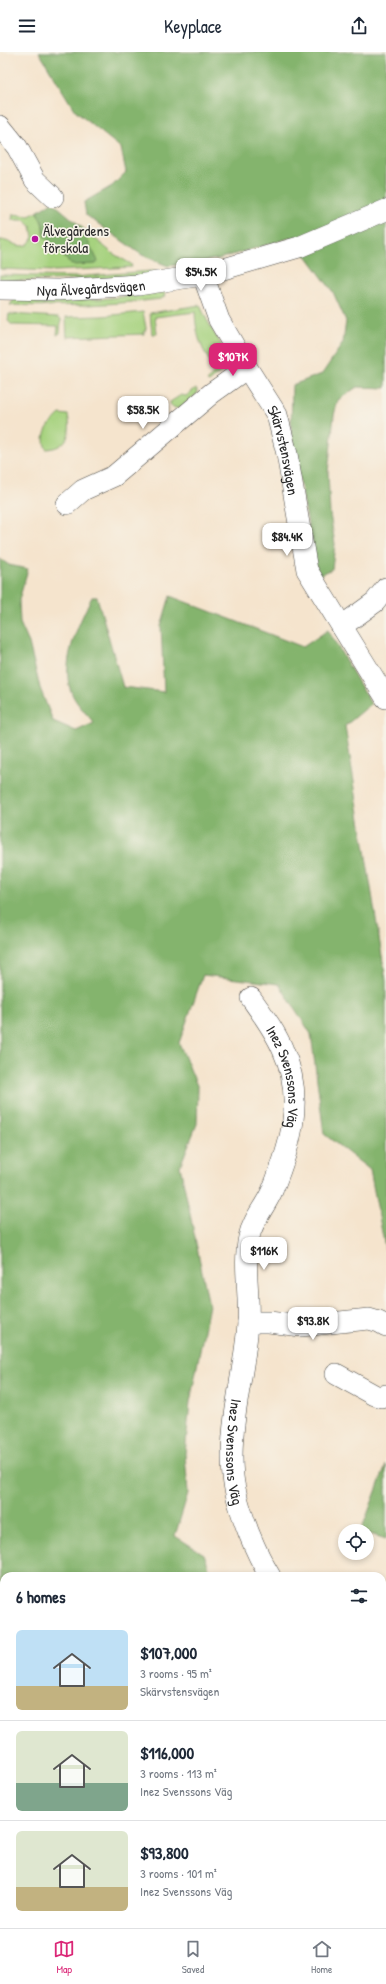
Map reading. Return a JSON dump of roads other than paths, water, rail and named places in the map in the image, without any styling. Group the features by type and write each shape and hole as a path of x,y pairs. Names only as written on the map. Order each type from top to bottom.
{"street":[{"path":"0,126 17,147 35,180 53,197"},
{"name":"Nya Älvegårdsvägen","path":"0,289 58,290 138,286 203,275 299,247 386,210"},
{"name":"Skärvstensvägen","path":"203,275 219,320 277,415 287,454 307,570 386,698"},
{"path":"67,504 83,490 114,476 212,393 247,368"},
{"path":"342,626 375,602 386,588"},
{"name":"Inez Svenssons Väg","path":"251,998 270,1026 284,1051 293,1082 294,1111 291,1137 282,1165 271,1192 254,1223 249,1237 247,1258 248,1322 232,1442 235,1489 256,1552 268,1572"},
{"path":"248,1322 269,1322 301,1326 369,1319 386,1326"},
{"path":"336,1374 374,1395 381,1397 386,1394"}],"place":[{"name":"Älvegårdens förskola","path":"35,239"}]}
